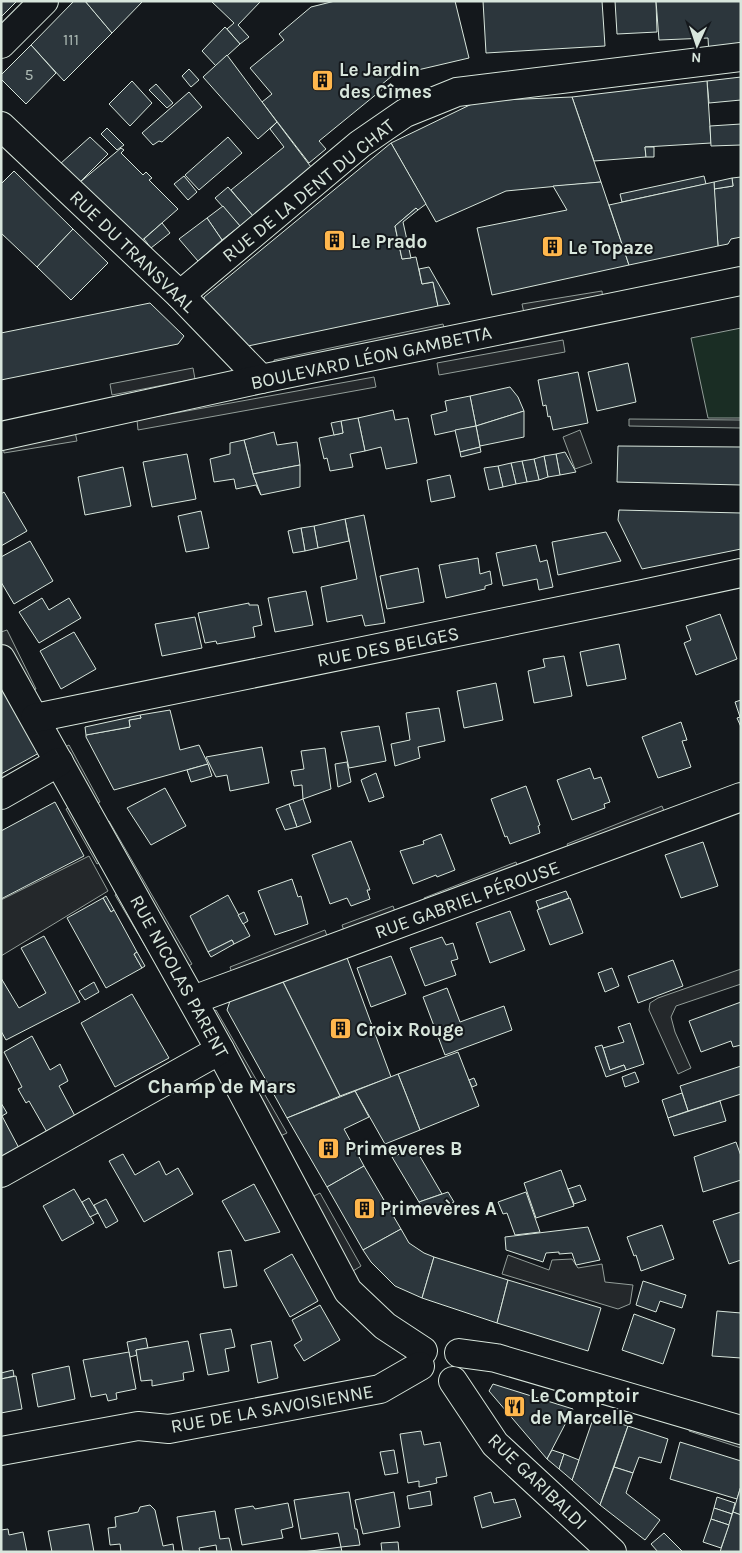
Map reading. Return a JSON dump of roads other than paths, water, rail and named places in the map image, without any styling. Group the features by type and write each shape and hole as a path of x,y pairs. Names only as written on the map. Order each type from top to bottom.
{"street":[{"path":"1,44 44,1"},
{"name":"RUE DE LA DENT DU CHAT","path":"180,295 360,144 405,113 457,92 741,57"},
{"name":"RUE DU TRANSVAAL","path":"1,126 180,295 261,379"},
{"name":"BOULEVARD LÉON GAMBETTA","path":"1,436 261,379 741,282"},
{"name":"RUE DES BELGES","path":"35,718 741,573"},
{"name":"RUE NICOLAS PARENT","path":"1,659 193,1000 348,1291 422,1359"},
{"path":"1,794 60,762"},
{"name":"RUE GABRIEL PÉROUSE","path":"193,1000 741,797"},
{"path":"1,1173 220,1050"},
{"path":"434,1343 449,1343 459,1353 462,1358 461,1371 453,1381 440,1384 433,1383 426,1379 422,1373 422,1359 434,1343"},
{"path":"459,1353 496,1358 741,1430"},
{"name":"RUE DE LA SAVOISIENNE","path":"1,1451 138,1426 169,1429 380,1389 422,1359"},
{"name":"RUE GARIBALDI","path":"453,1381 495,1444 612,1552"}],"place":[{"name":"Le Jardin des Cîmes","path":"323,80"},
{"name":"Le Prado","path":"335,241"},
{"name":"Le Topaze","path":"552,247"},
{"name":"Croix Rouge","path":"340,1029"},
{"name":"Primeveres B","path":"329,1148"},
{"name":"Primevères A","path":"364,1208"},
{"name":"Le Comptoir de Marcelle","path":"514,1406"}],"district":[{"name":"Champ de Mars","path":"222,1086"}]}
